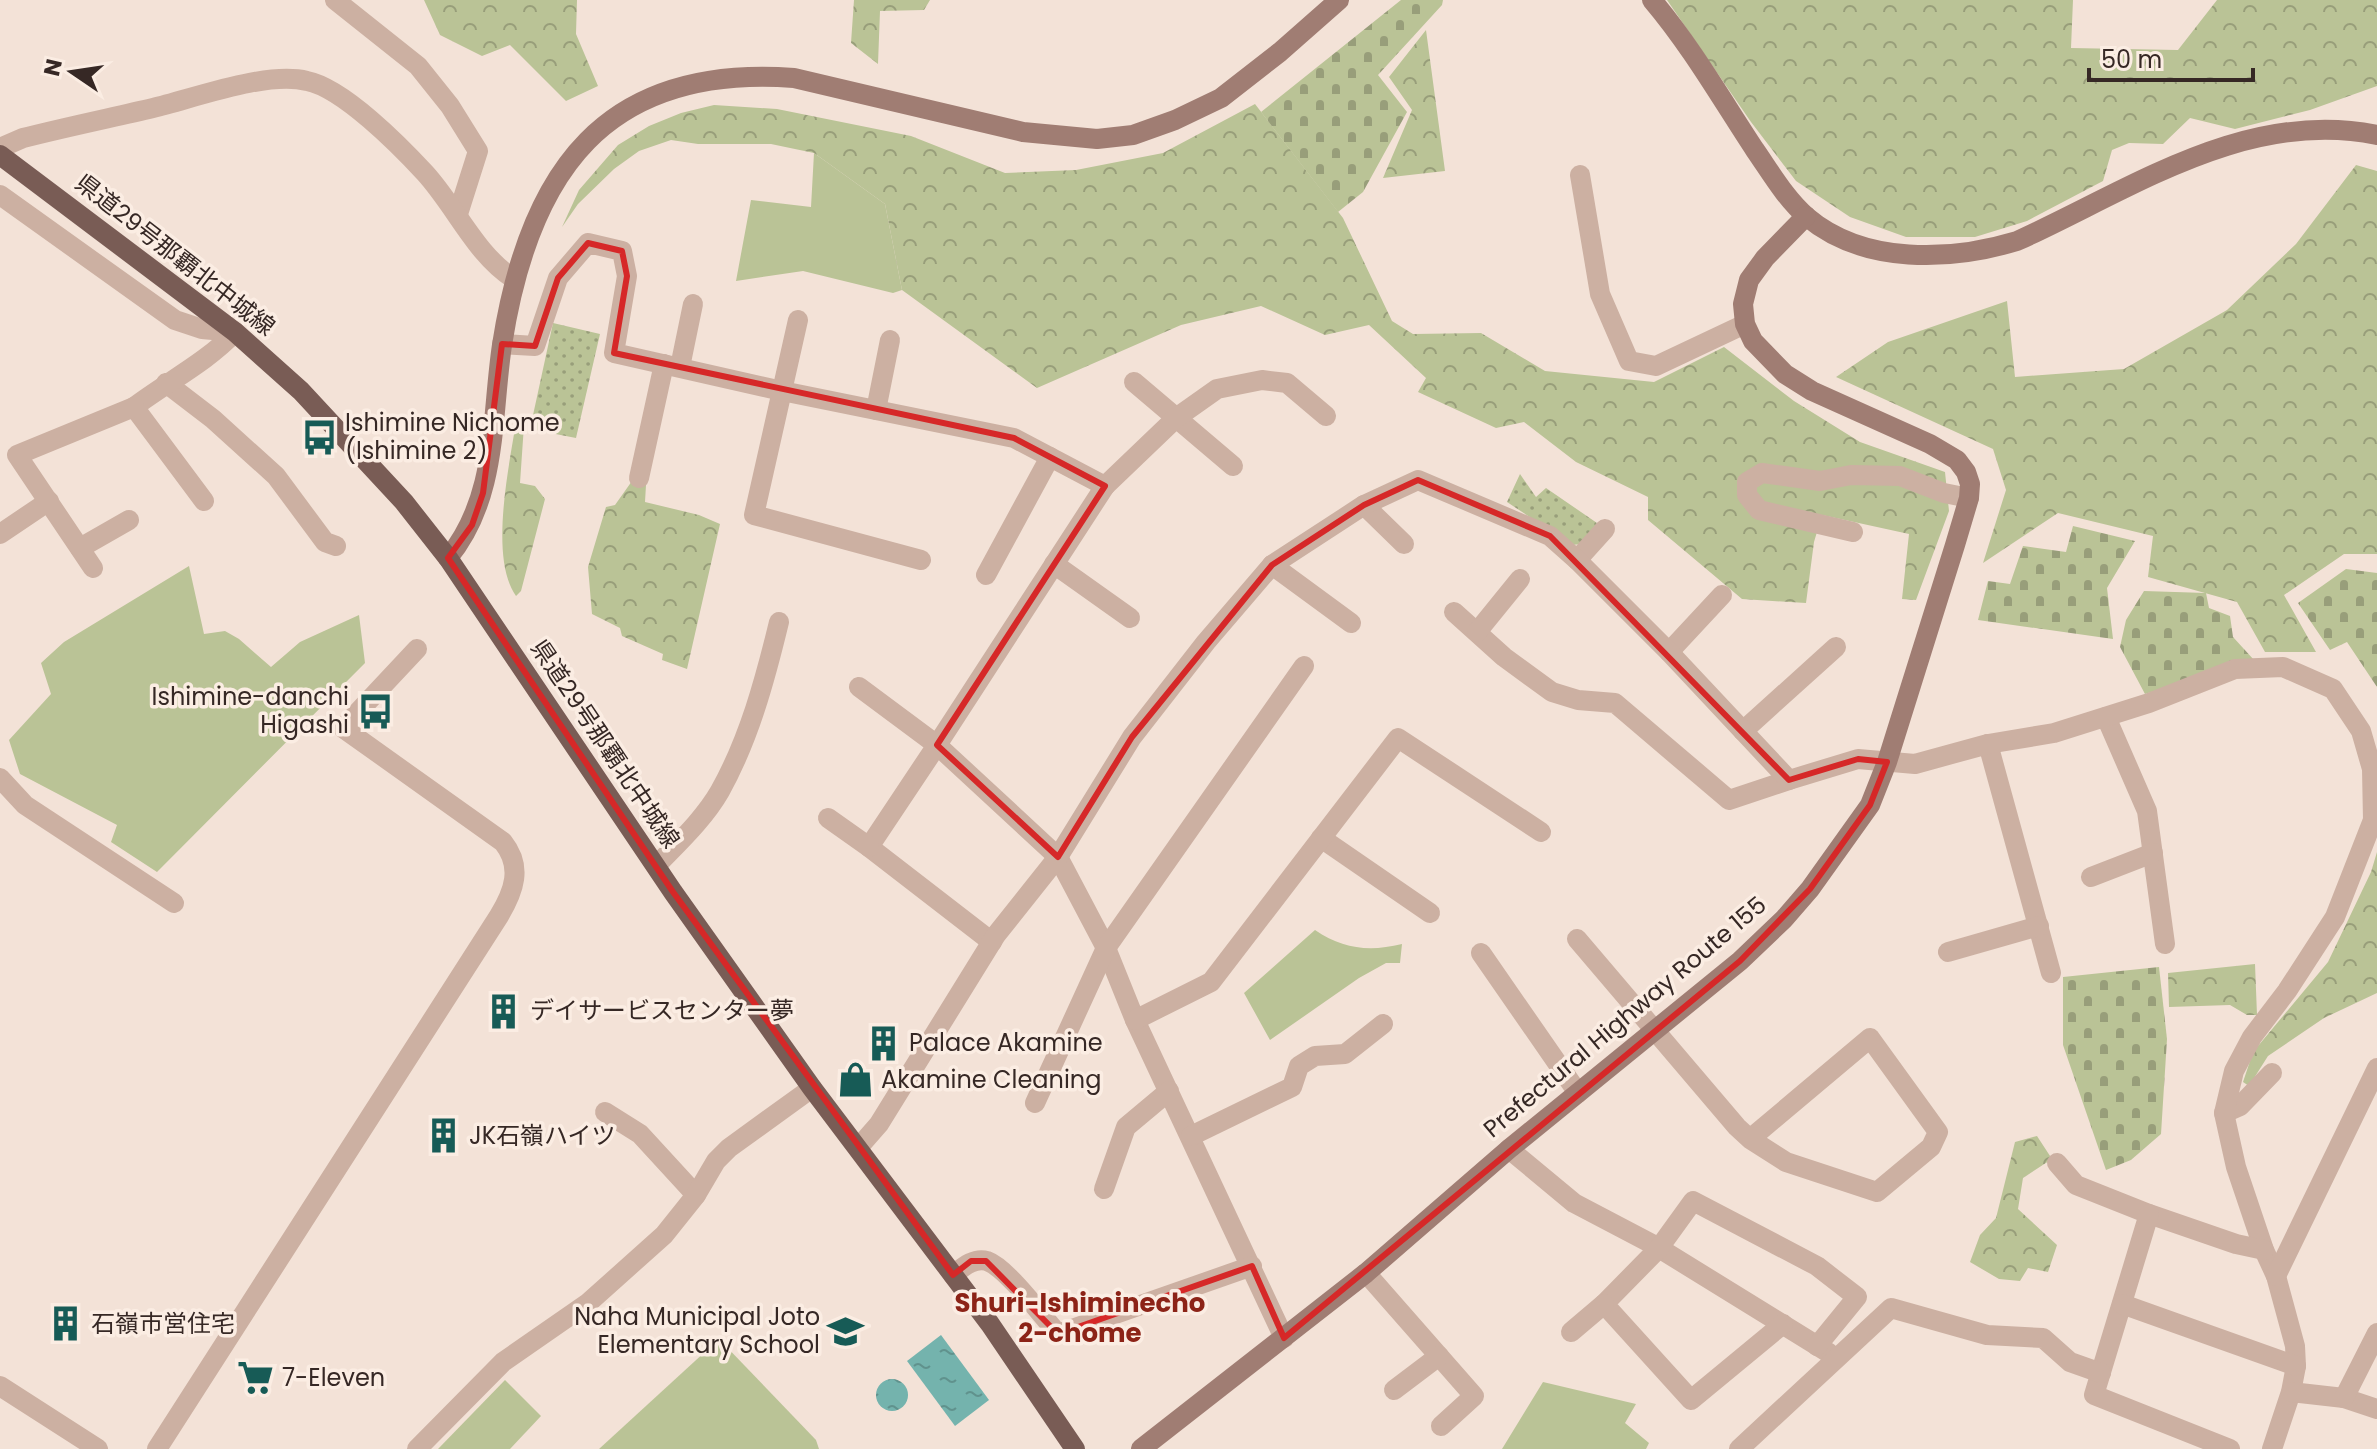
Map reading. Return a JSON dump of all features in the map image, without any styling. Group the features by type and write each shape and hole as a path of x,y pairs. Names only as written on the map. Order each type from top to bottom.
{"main road":[{"path":"448,558 472,525 483,493 502,344 514,279 527,238 546,193 565,165 599,129 626,111 655,95 689,84 721,77 757,76 794,78 1023,132 1097,139 1133,135 1198,111 1221,98 1339,0"},
{"path":"1652,0 1775,179 1806,216 1834,234 1869,247 1918,255 1951,255 1991,249 2017,241 2208,151 2279,132 2325,130 2377,135"},
{"name":"県道29号那覇北中城線","path":"0,155 235,332 301,391 404,502 448,558 656,866 812,1088 990,1324 1075,1449"},
{"path":"1806,216 1765,258 1749,280 1743,304 1745,324 1753,341 1768,359 1812,391 1930,444 1957,460 1970,484 1969,498"},
{"name":"Prefectural Highway Route 155","path":"1141,1449 1366,1273 1509,1149 1740,961 1784,919 1810,889 1870,805 1887,762 1969,498"}],"street":[{"path":"335,0 418,66 450,106 478,151 458,214"},
{"path":"0,148 31,136 255,83 306,80 322,85 342,98 382,131 426,174 496,268 514,279"},
{"path":"1580,175 1600,294 1629,361 1656,366 1745,324"},
{"path":"0,195 175,320 202,329 235,332"},
{"path":"502,344 535,346 558,278 588,243 622,251 627,276 614,353 1014,438 1105,486"},
{"path":"639,478 693,304"},
{"path":"798,320 754,515 921,560"},
{"path":"93,568 49,501 9,456 134,407 219,349 235,332"},
{"path":"876,410 890,340"},
{"path":"869,847 1105,486 1176,418 1217,389 1262,380 1287,383 1326,416"},
{"path":"1134,382 1233,466"},
{"path":"166,383 213,419 276,476 325,542 336,546"},
{"path":"134,407 204,501"},
{"path":"986,575 1050,457"},
{"path":"1853,532 1759,510 1747,495 1747,482 1762,473 1820,481 1851,475 1900,476 1944,493 1969,498"},
{"path":"858,1148 879,1124 992,942 1058,857 1132,737 1206,642 1272,565 1364,505 1418,480 1550,536 1669,652 1789,780"},
{"path":"0,534 49,501"},
{"path":"1364,505 1404,544"},
{"path":"80,548 129,520"},
{"path":"1577,560 1605,529"},
{"path":"1054,564 1130,618"},
{"path":"1272,565 1351,623"},
{"path":"1477,632 1520,579"},
{"path":"1669,652 1722,595"},
{"path":"1454,612 1504,657 1552,692 1578,700 1615,703 1729,800 1858,759 1915,764 1988,744 2054,733 2235,669 2283,667 2333,689 2361,731 2375,790 2373,820 2335,917 2287,991 2252,1037 2234,1071 2224,1113 2236,1167 2276,1276 2295,1346 2296,1366 2291,1392 2272,1449"},
{"path":"656,866 686,835 719,793 744,739 766,674 779,622"},
{"path":"1743,731 1836,647"},
{"path":"157,1449 490,930 514,887 515,862 503,842 343,728 417,649"},
{"path":"1035,1103 1106,948 1304,666"},
{"path":"859,687 937,745 1058,857 1106,948 1135,1020 1284,1338"},
{"path":"2106,717 2147,811 2165,944"},
{"path":"1135,1020 1211,982 1398,738 1541,832"},
{"path":"1988,744 2051,973"},
{"path":"0,778 25,805 174,903"},
{"path":"828,818 992,942"},
{"path":"1321,838 1430,913"},
{"path":"2091,877 2153,853"},
{"path":"1948,952 1998,947 2039,926"},
{"path":"1577,939 1737,1127 1750,1139 1786,1162 1877,1192 1931,1147 1938,1132 1870,1038 1750,1139"},
{"path":"1481,953 1578,1093"},
{"path":"1191,1136 1292,1087 1299,1066 1315,1056 1350,1063 1383,1024"},
{"path":"2276,1276 2377,1068"},
{"path":"2224,1113 2240,1106 2272,1073"},
{"path":"417,1449 503,1362 588,1303 664,1235 696,1195 716,1161 729,1148 812,1088"},
{"path":"1104,1189 1126,1127 1169,1091"},
{"path":"605,1112 640,1134 696,1195"},
{"path":"1509,1149 1574,1203 1659,1248 1836,1358"},
{"path":"2057,1163 2076,1185 2149,1214 2264,1250"},
{"path":"1571,1332 1604,1304 1659,1248 1693,1201 1817,1266 1857,1297 1817,1346"},
{"path":"2149,1214 2094,1395 2230,1449"},
{"path":"953,1275 971,1261 986,1261 1010,1279 1058,1334 1252,1266"},
{"path":"1366,1273 1474,1396 1441,1426"},
{"path":"1604,1304 1691,1400 1783,1324"},
{"path":"2122,1304 2296,1366"},
{"path":"1739,1449 1891,1308 1987,1335 2043,1338 2070,1362 2101,1373"},
{"path":"2344,1398 2377,1333"},
{"path":"1394,1390 1439,1356"},
{"path":"0,1386 98,1449"},
{"path":"2291,1392 2344,1398 2377,1409"}],"highlighted area":[{"path":"588,243 622,251 627,276 614,353 1014,438 1105,486 937,745 1058,857 1132,737 1272,565 1364,505 1418,480 1550,536 1789,780 1858,759 1887,762 1870,805 1810,889 1740,961 1284,1338 1252,1266 1058,1334 986,1261 971,1261 953,1275 673,892 448,558 472,525 483,493 502,344 535,346 558,278"}],"green space":[{"path":"424,0 577,0 576,34 598,86 566,101 510,45 482,56 440,35"},
{"path":"854,0 930,0 924,10 880,11 878,64 851,43"},
{"path":"1401,0 1443,0 1442,5 1378,75 1407,112 1363,192 1338,212 1261,112"},
{"path":"1667,0 2073,0 2071,48 2178,50 2217,0 2377,0 2377,86 2310,110 2235,129 2190,118 2163,144 2129,143 2112,150 2103,181 2027,221 1975,237 1906,237 1850,217 1796,181 1751,122"},
{"path":"1426,30 1445,171 1383,178 1412,110 1389,77"},
{"path":"1255,104 1343,218 1392,321 1413,334 1481,333 1545,371 1654,382 1724,347 1794,401 1860,442 1945,472 1949,511 1916,600 1902,599 1909,534 1822,515 1814,542 1806,603 1742,599 1648,520 1648,497 1576,462 1524,422 1496,428 1418,392 1426,378 1369,325 1325,335 1261,306 1181,325 1037,388 902,290 885,204 814,153 771,144 698,144 671,140 639,151 614,169 578,204 562,227 579,190 618,145 649,126 681,113 714,105 777,109 911,136 1005,173 1076,170 1163,153"},
{"path":"814,153 885,204 902,290 893,293 803,271 736,281 751,200 811,207"},
{"path":"2356,165 2377,171 2377,554 2344,554 2284,595 2316,652 2265,652 2237,602 2148,577 2153,536 2058,513 1983,563 2006,490 1993,449 1836,377 1888,342 2007,301 2015,377 2124,369 2227,310 2296,244"},
{"path":"553,323 600,334 576,438 530,429"},
{"path":"516,422 524,425 520,483 535,486 545,499 521,591 516,596 508,579 502,536"},
{"path":"1520,474 1536,497 1546,488 1597,523 1581,544 1572,545 1507,502"},
{"path":"632,481 646,485 645,502 699,515 720,524 687,669 662,660 663,654 622,636 620,628 592,614 588,567 606,507 615,505"},
{"path":"2073,526 2135,541 2107,588 2113,639 1978,620 1988,581 2010,584 2023,546 2066,552"},
{"path":"189,566 204,634 225,631 271,667 300,642 359,615 365,663 157,872 111,842 117,825 20,774 9,740 51,694 41,663 64,642"},
{"path":"2346,569 2377,573 2377,687 2347,642 2330,650 2298,603"},
{"path":"2144,591 2206,593 2209,608 2230,616 2233,637 2254,660 2145,694 2120,647 2126,620"},
{"path":"2377,852 2377,993 2324,1018 2268,1056 2249,1086 2243,1082 2253,1052 2328,962 2371,872"},
{"path":"1315,930 1357,947 1402,944 1400,963 1386,963 1359,978 1270,1040 1244,993"},
{"path":"2255,964 2257,1015 2247,1015 2230,1005 2169,1007 2168,973"},
{"path":"2159,967 2167,1039 2161,1134 2131,1160 2106,1170 2063,1045 2063,977"},
{"path":"2037,1136 2052,1159 2023,1178 2018,1209 2057,1245 2048,1272 2028,1268 2020,1281 1999,1279 1970,1262 1980,1235 1996,1218 2015,1142"},
{"path":"719,1339 816,1440 819,1449 599,1449"},
{"path":"505,1380 541,1416 510,1449 438,1449"},
{"path":"1543,1382 1636,1404 1625,1423 1649,1443 1646,1449 1502,1449"}],"water":[{"path":"941,1335 989,1400 955,1426 907,1361"},
{"path":"892,1379 903,1384 908,1395 903,1406 892,1411 881,1406 876,1395 881,1384"}],"place":[{"name":"Ishimine Nichome (Ishimine 2)","path":"319,437"},
{"name":"Ishimine-danchi Higashi","path":"375,711"},
{"name":"デイサービスセンター夢","path":"504,1011"},
{"name":"Palace Akamine","path":"883,1043"},
{"name":"Akamine Cleaning","path":"855,1080"},
{"name":"JK石嶺ハイツ","path":"443,1136"},
{"name":"石嶺市営住宅","path":"65,1324"},
{"name":"Naha Municipal Joto Elementary School","path":"846,1331"},
{"name":"7-Eleven","path":"256,1378"}],"district":[{"name":"Shuri-Ishiminecho 2-chome","path":"1080,1318"}]}
